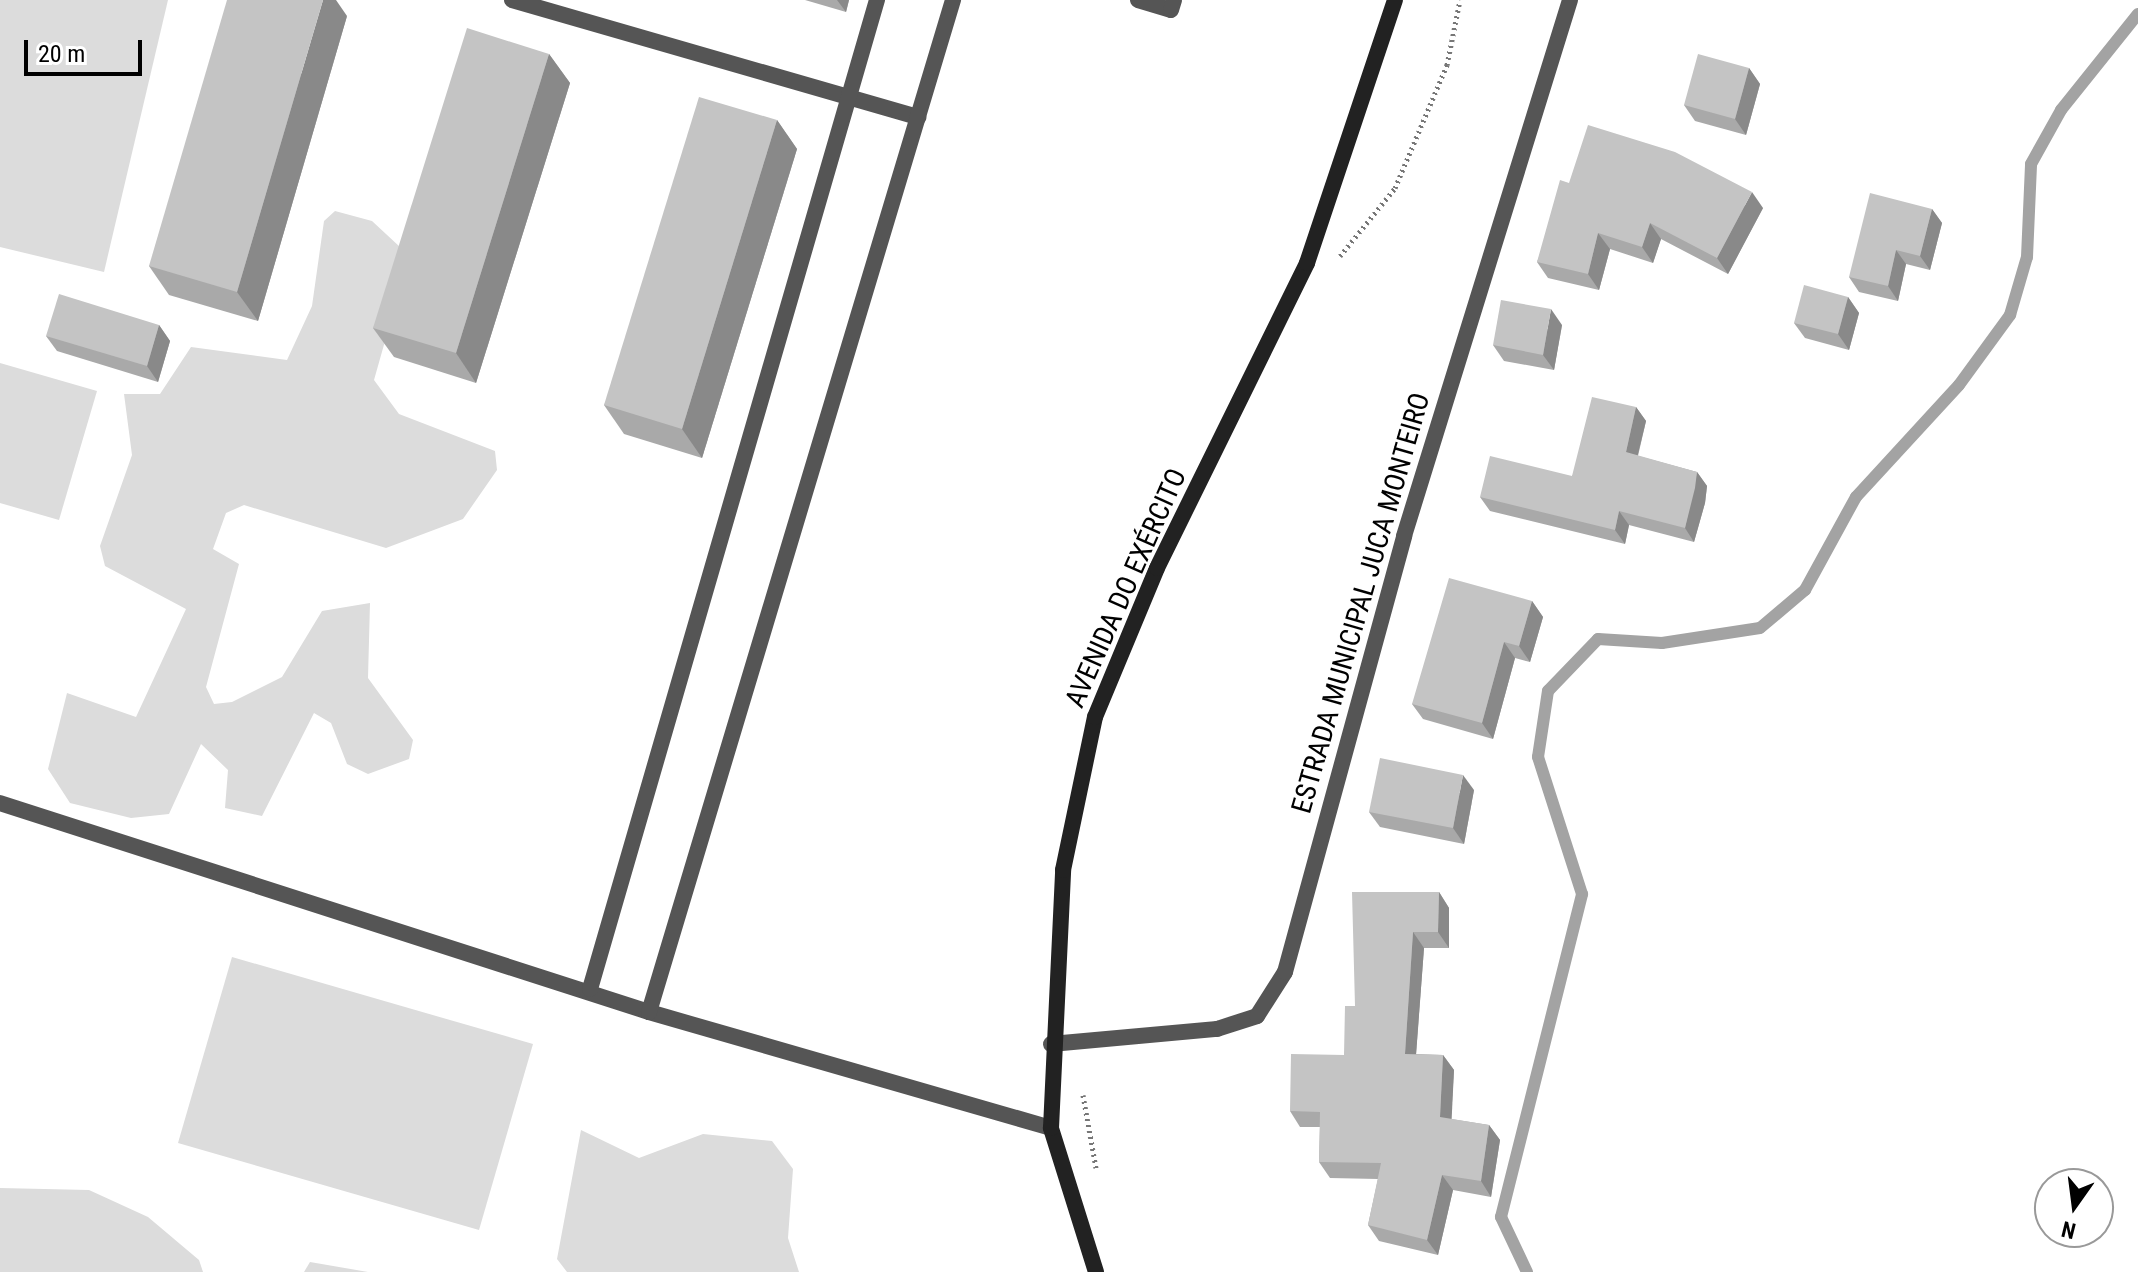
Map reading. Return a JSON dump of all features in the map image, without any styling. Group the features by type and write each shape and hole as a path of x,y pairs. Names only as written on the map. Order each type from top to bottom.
{"street":[{"path":"512,0 843,100 918,117"},
{"path":"590,989 843,100 877,0"},
{"path":"649,1012 953,0"},
{"path":"1138,0 1171,10 1174,0"},
{"name":"AVENIDA DO EXÉRCITO","path":"1096,1272 1051,1128 1051,1044 1063,870 1095,717 1157,568 1307,263 1395,0"},
{"name":"ESTRADA MUNICIPAL JUCA MONTEIRO","path":"1051,1044 1217,1029 1257,1016 1285,972 1404,536 1570,0"},
{"path":"0,803 590,989 649,1012 1051,1128"}],"path":[{"path":"1336,261 1395,188 1447,65 1460,0"},
{"path":"1073,1040 1099,1184"}],"shaded area":[{"path":"0,0 168,0 104,272 0,247"},
{"path":"335,211 372,221 400,247 406,267 374,380 399,414 495,451 497,470 463,519 386,548 244,505 226,513 213,549 239,564 206,687 214,704 232,702 282,677 322,611 370,603 368,678 413,740 409,759 368,774 347,764 331,723 314,713 262,816 225,808 228,770 201,744 169,814 131,818 70,803 48,769 67,693 136,717 186,609 105,566 100,546 132,455 124,394 160,394 191,347 287,360 312,306 324,221"},
{"path":"0,363 97,391 59,520 0,503"},
{"path":"232,957 533,1044 479,1230 178,1143"},
{"path":"581,1130 639,1158 703,1134 772,1141 793,1169 788,1238 799,1272 567,1272 557,1259"},
{"path":"0,1188 89,1190 148,1217 199,1260 203,1272 0,1272"},
{"path":"310,1262 368,1272 304,1272"}],"building":[{"path":"227,0 323,0 237,292 149,266"},
{"path":"467,28 549,54 456,353 373,328"},
{"path":"1698,54 1749,68 1735,119 1684,105"},
{"path":"699,97 777,120 682,429 604,405"},
{"path":"1588,125 1675,152 1752,192 1717,258 1650,223 1642,247 1598,233 1588,274 1537,262 1560,180 1569,183"},
{"path":"1870,193 1932,209 1920,256 1896,250 1888,286 1849,277"},
{"path":"1804,285 1848,297 1838,334 1794,323"},
{"path":"59,294 159,325 147,366 46,336"},
{"path":"1501,300 1551,309 1543,355 1493,345"},
{"path":"1592,397 1636,407 1626,452 1697,472 1685,528 1619,511 1615,530 1480,497 1490,456 1572,476"},
{"path":"1449,578 1532,601 1519,646 1504,642 1482,723 1412,704"},
{"path":"1380,758 1463,775 1453,828 1369,812"},
{"path":"1352,892 1439,892 1438,932 1413,932 1405,1054 1443,1055 1440,1117 1489,1125 1481,1181 1442,1175 1427,1240 1368,1225 1381,1163 1319,1162 1320,1112 1290,1111 1291,1054 1344,1055 1345,1006 1355,1006"}],"waterway":[{"path":"1527,1272 1501,1217 1582,894 1538,757 1548,691 1598,639 1662,643 1760,628 1805,590 1856,497 1959,385 2010,315 2027,257 2031,164 2061,110 2138,14"}]}
